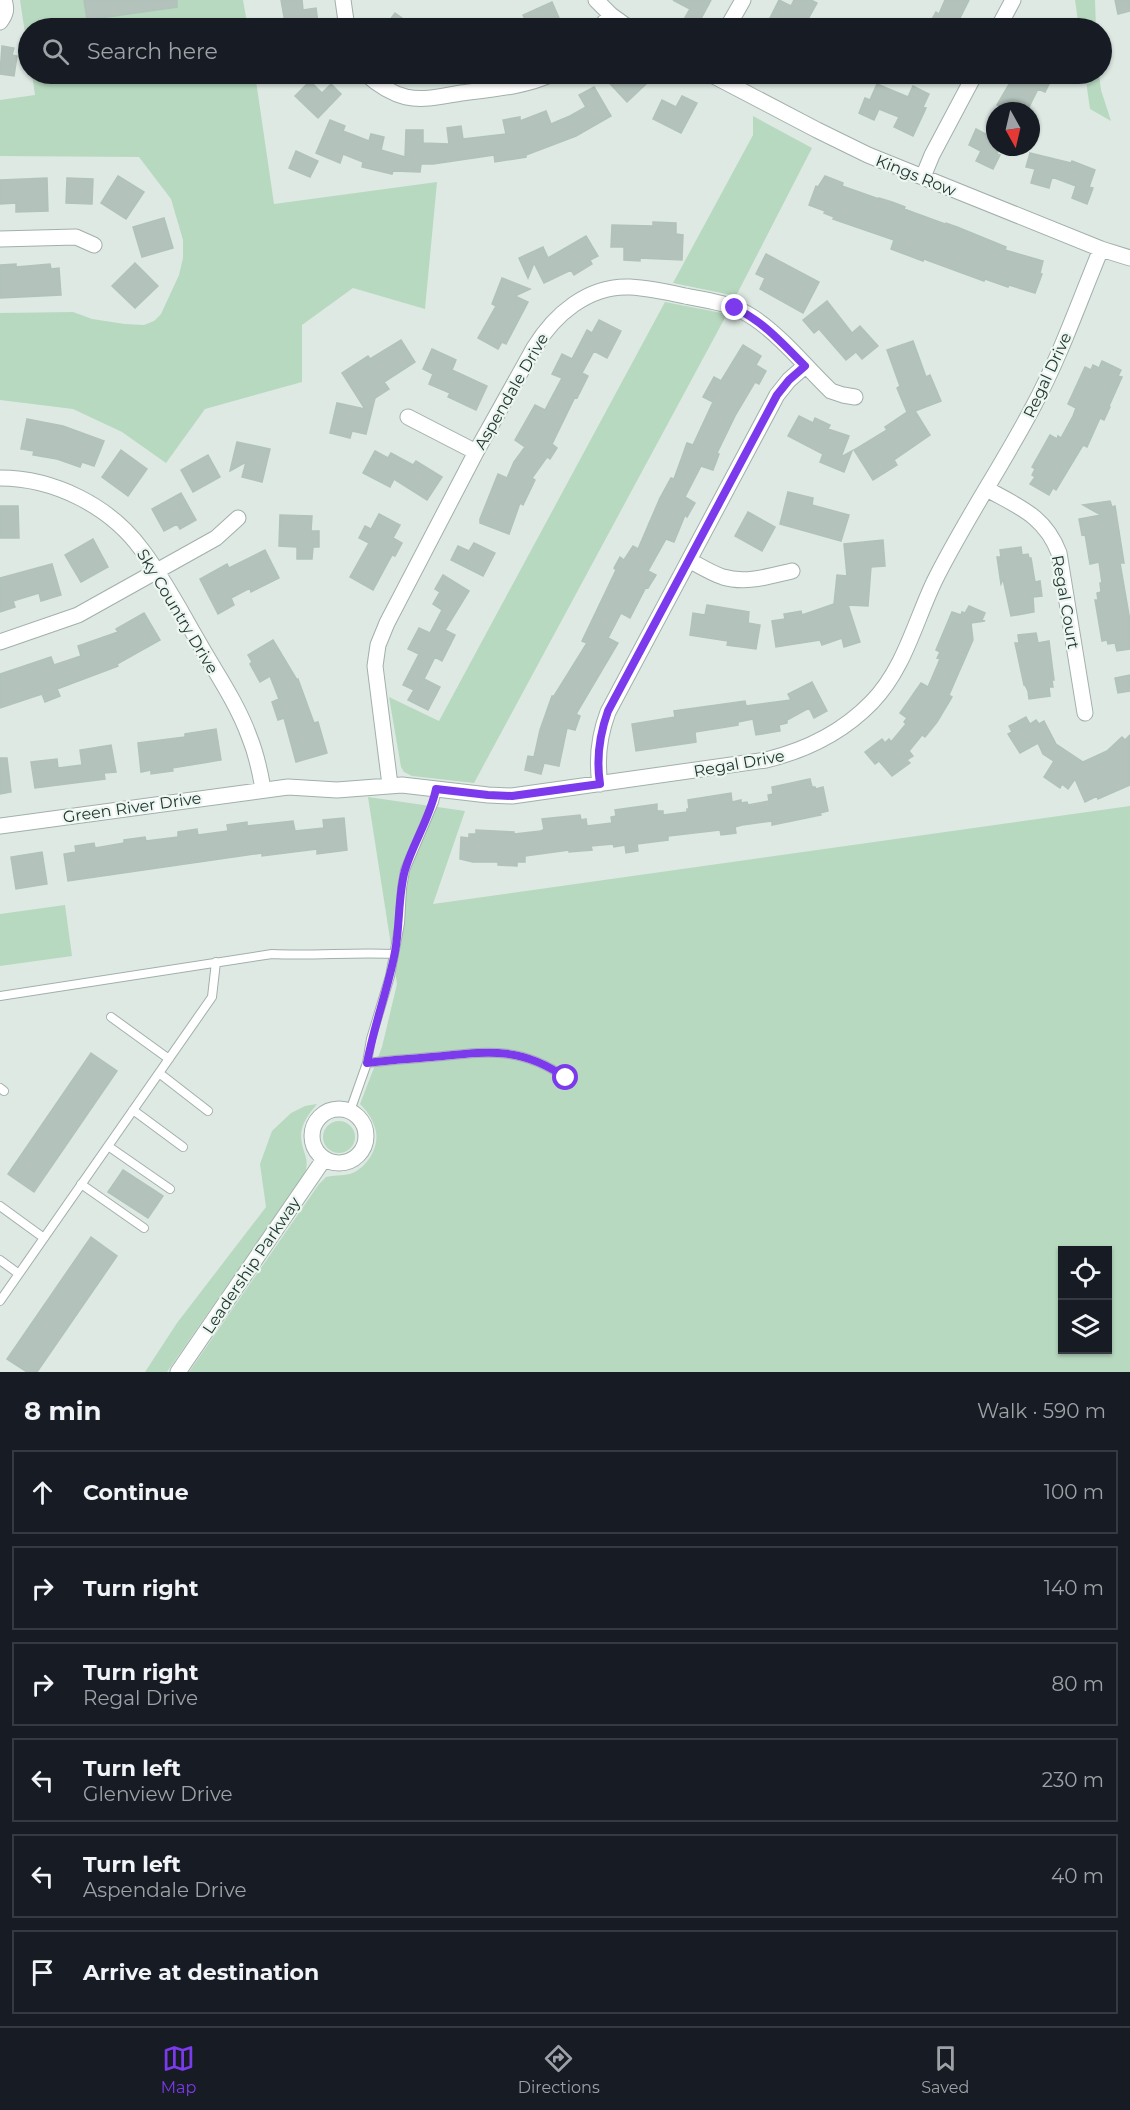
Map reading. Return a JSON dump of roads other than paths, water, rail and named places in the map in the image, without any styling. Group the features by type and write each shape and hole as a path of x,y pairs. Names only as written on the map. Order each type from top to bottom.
{"street":[{"path":"0,22 5,16 4,0"},
{"path":"343,0 346,18"},
{"path":"596,0 615,18"},
{"path":"732,18 742,0"},
{"path":"1003,18 1013,0"},
{"path":"608,18 611,15"},
{"path":"377,84 406,97 423,99 524,84"},
{"name":"Kings Row","path":"729,84 868,155 1101,249 1130,258"},
{"path":"923,177 932,155 970,84"},
{"path":"0,238 76,237 94,245"},
{"name":"Regal Drive","path":"263,789 288,787 337,790 390,785 512,796 766,760 814,745 836,733 879,694 901,660 935,581 1045,385 1101,249"},
{"name":"Aspendale Drive","path":"390,785 376,688 375,666 378,645 387,623 476,452 544,333 572,304 590,295 628,287 701,299 735,308 753,316 767,328 831,391 855,397"},
{"path":"600,784 597,766 598,749 601,729 608,711 777,395 805,366"},
{"path":"408,417 476,452"},
{"name":"Sky Country Drive","path":"0,477 32,481 79,497 122,527 141,548 237,709 258,763 263,789"},
{"name":"Regal Court","path":"987,489 1036,518 1046,527 1054,540 1059,553 1085,713"},
{"path":"0,642 78,615 216,538 238,518"},
{"path":"689,560 721,577 735,580 751,580 792,571"},
{"name":"Green River Drive","path":"0,826 263,789"},
{"path":"341,1109 350,1112 362,1122 366,1138 365,1146 361,1153 348,1162 339,1164 324,1159 313,1145 312,1136 318,1119 324,1113 332,1110 341,1109"},
{"name":"Leadership Parkway","path":"178,1372 324,1159"}],"lane":[{"path":"350,1112 367,1063 394,954 400,923 405,870 434,802 436,789"},
{"path":"0,996 272,954 308,956 355,952 394,954"},
{"path":"0,1301 212,997 216,962"},
{"path":"111,1017 169,1059"},
{"path":"367,1063 473,1052 500,1052 532,1058 551,1067 566,1078"},
{"path":"159,1073 208,1111"},
{"path":"133,1110 183,1147"},
{"path":"108,1146 170,1189"},
{"path":"81,1184 144,1228"},
{"path":"0,1206 44,1238"},
{"path":"0,1260 19,1274"}]}
